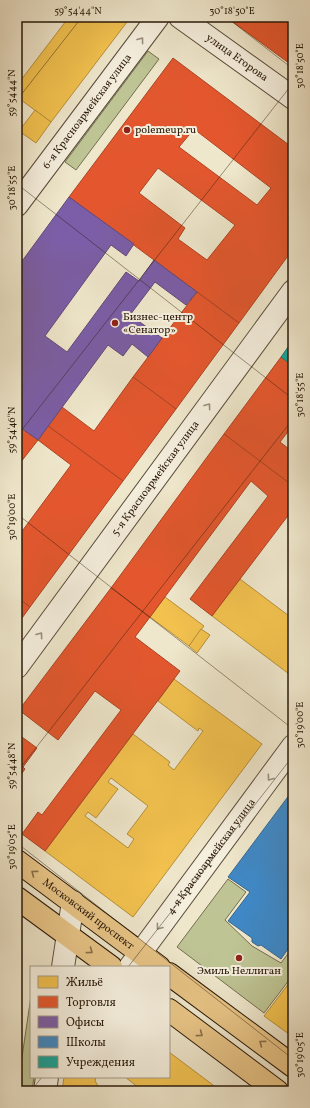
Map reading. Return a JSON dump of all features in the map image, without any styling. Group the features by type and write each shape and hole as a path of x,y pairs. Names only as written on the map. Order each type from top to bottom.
{"main road":[{"name":"Московский проспект","path":"17,861 73,902 135,960 156,966"},
{"path":"17,898 110,966"},
{"path":"170,975 293,1066"},
{"path":"170,1011 277,1091"}],"street":[{"name":"6-я Красноармейская улица","path":"17,205 158,17"},
{"name":"улица Егорова","path":"180,17 293,98"},
{"name":"5-я Красноармейская улица","path":"17,666 293,291"},
{"name":"4-я Красноармейская улица","path":"135,960 293,746"},
{"path":"63,966 73,902"},
{"path":"45,1091 47,1078"}],"green space":[{"path":"148,51 159,59 76,170 65,162"},
{"path":"228,879 246,892 225,920 252,946 281,963 293,947 293,975 264,1013 177,947"},
{"path":"30,1003 30,1078 34,1078 32,1091 17,1091"}],"building: Жильё":[{"path":"17,17 27,17 17,29"},
{"path":"69,17 126,17 127,22 51,122 17,97 17,77 21,80"},
{"path":"35,110 51,122 36,143 19,131"},
{"path":"240,579 293,619 293,677 212,616"},
{"path":"165,597 204,626 189,646 150,617"},
{"path":"201,629 210,635 197,653 189,646"},
{"path":"174,679 262,744 133,917 45,851 133,734 170,762 168,765 174,770 203,731 199,728 198,731 158,701","holes":["111,778 148,806 127,834 134,839 128,848 85,816 88,812 96,818 118,789 108,782"]},
{"path":"293,978 293,1037 264,1016"},
{"path":"170,1053 221,1091 143,1091 126,1078 170,1078"},
{"path":"64,1078 96,1078 95,1081 100,1089 114,1091 62,1091"}],"building: Торговля":[{"path":"226,17 293,17 293,66"},
{"path":"173,58 293,148 293,249 239,323 69,197","holes":["194,129 271,188 257,205 179,147","158,168 235,225 207,260 178,239 185,228 139,193"]},
{"path":"197,292 239,323 176,409 133,377"},
{"path":"281,357 293,366 293,425 280,442 293,452 293,486 224,434"},
{"path":"133,377 176,409 123,481 48,426 62,407 94,431"},
{"path":"17,425 38,440 17,467"},
{"path":"48,426 123,481 30,607 17,597 17,538 71,465 38,440"},
{"path":"224,434 293,486 293,509 212,616 190,599 268,496 251,481 150,617 111,588"},
{"path":"111,588 150,617 135,637 180,671 45,851 22,834 38,812 42,815 121,710 95,691 58,740 19,710"},
{"path":"17,597 30,607 17,625"},
{"path":"22,737 37,748 23,767 25,769 17,780 17,744"}],"building: Офисы":[{"name":"Бизнес-центр «Сенатор»","path":"69,197 134,244 126,256 111,245 45,336 67,352 126,272 139,281 154,260 197,292 186,305 155,282 130,315 162,338 148,357 132,344 123,356 108,345 38,440 17,425 17,268"}],"building: Школы":[{"path":"293,790 293,848 289,853 293,856 293,942 281,959 261,945 258,946 252,942 252,938 228,921 250,892 228,877"}],"building: Учреждения":[{"path":"293,340 293,366 281,357"}],"place":[{"name":"polemeup.ru","path":"127,130"},
{"name":"Бизнес-центр «Сенатор»","path":"115,323"},
{"name":"Эмиль Неллиган","path":"239,958"}]}
